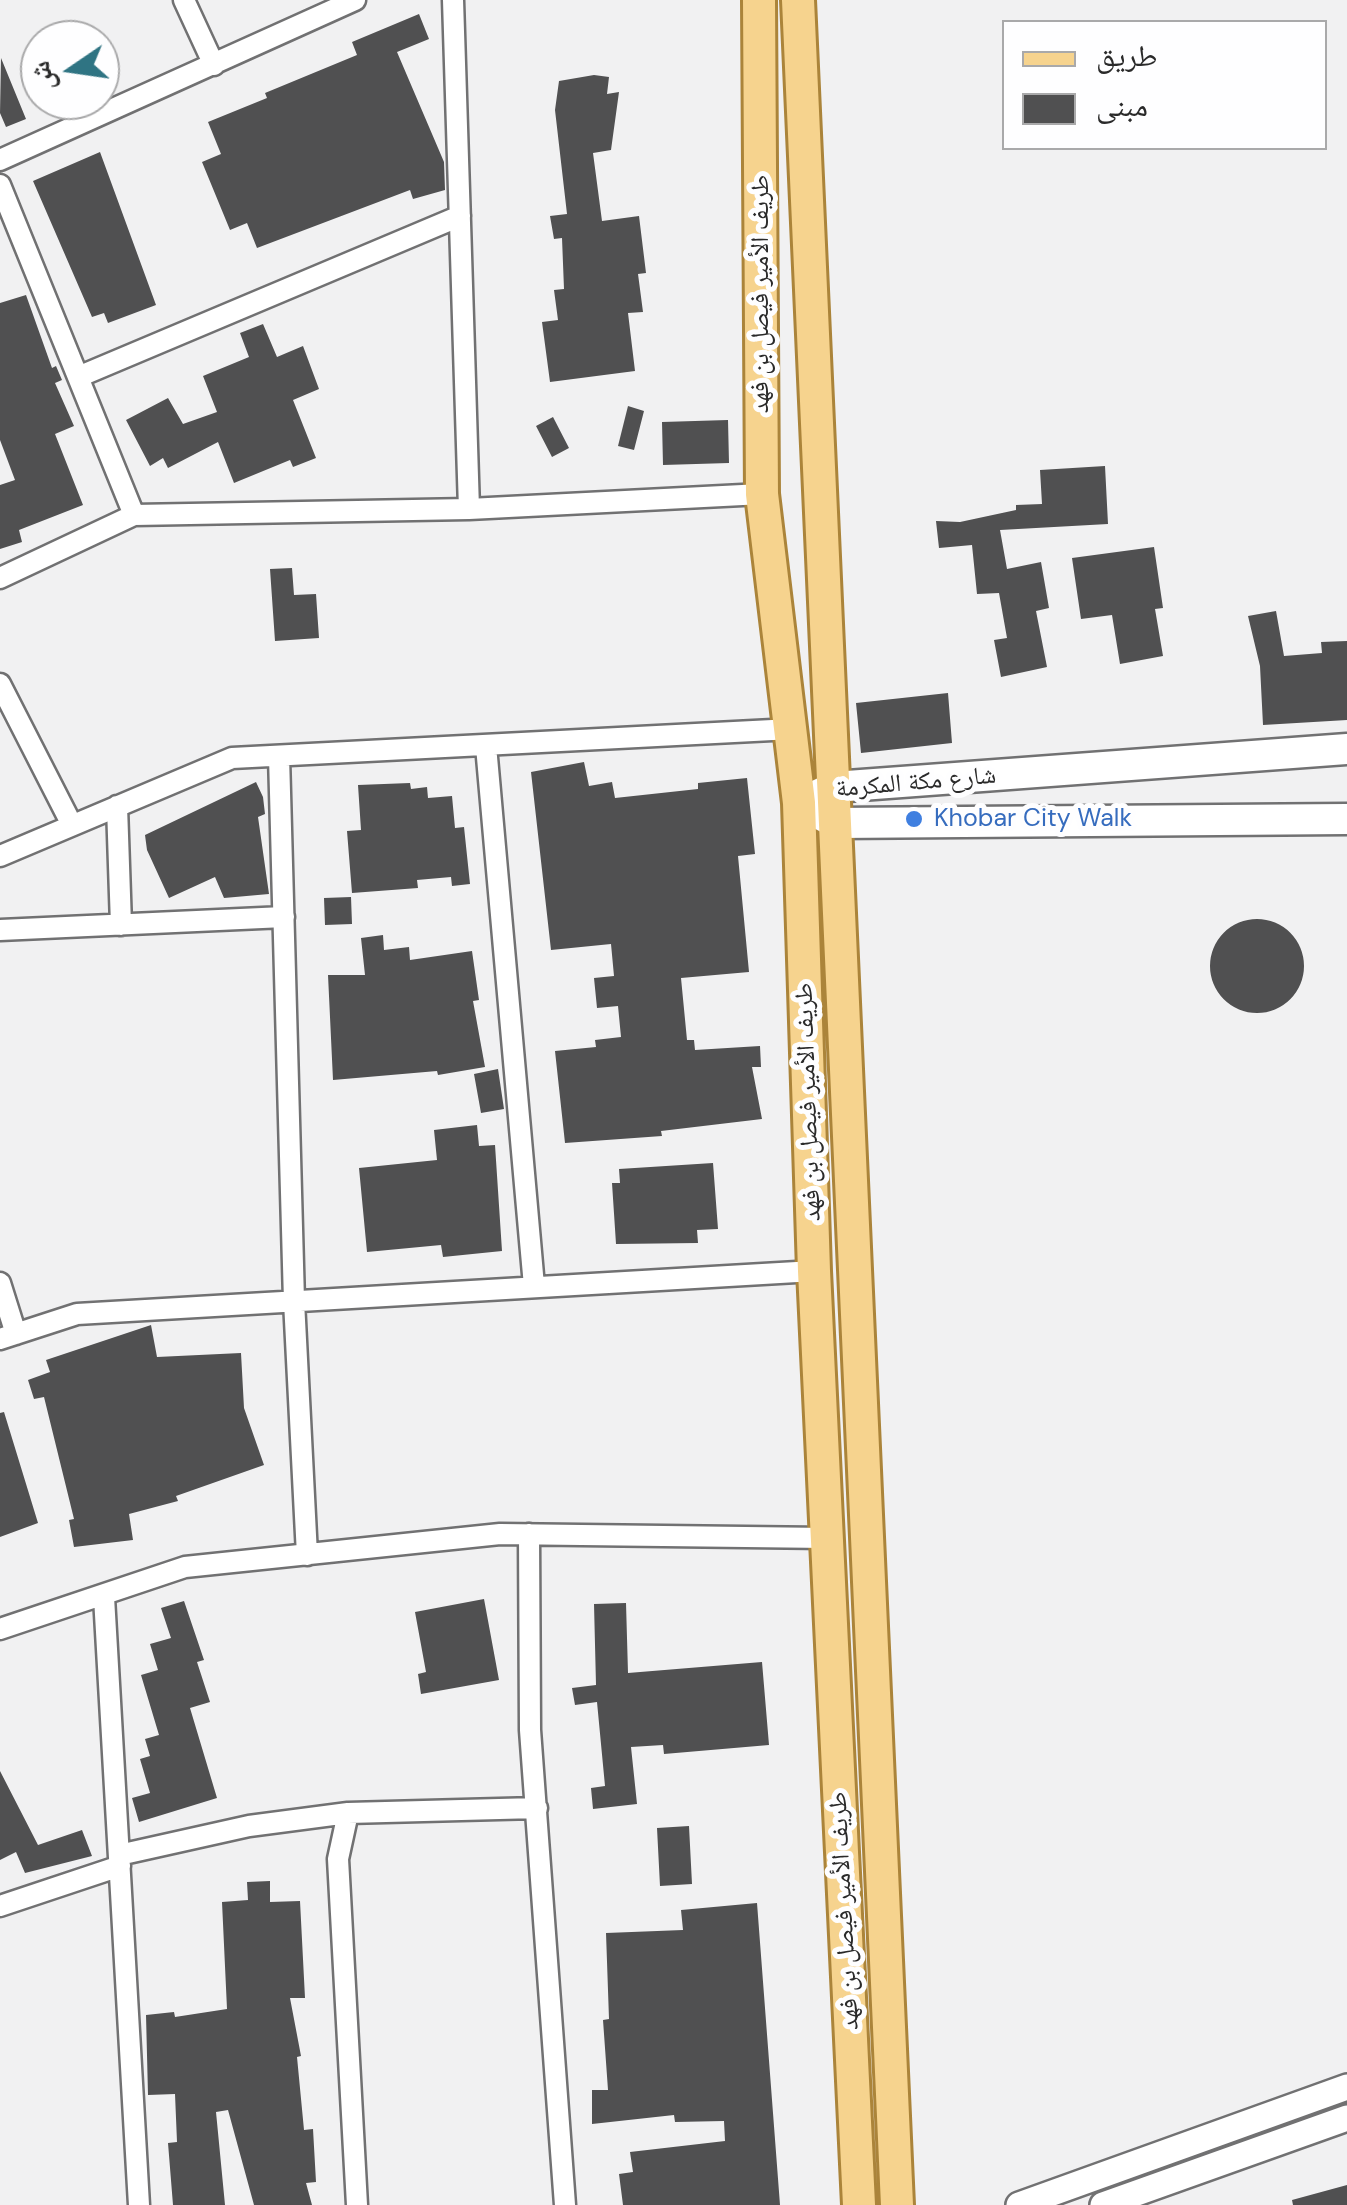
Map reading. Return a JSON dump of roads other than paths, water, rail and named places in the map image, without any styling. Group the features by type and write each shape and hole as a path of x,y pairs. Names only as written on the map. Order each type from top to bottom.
{"main road":[{"name":"طريف الأمير فيصل بن فهد","path":"759,0 762,494 799,803 814,1271 859,2205"},
{"name":"طريف الأمير فيصل بن فهد","path":"798,0 897,2205"},
{"name":"شارع مكة المكرمة","path":"799,803 834,787 1347,749"},
{"name":"شارع مكة المكرمة","path":"799,803 836,823 1347,819"}],"street":[{"path":"184,0 214,65"},
{"path":"0,160 356,0"},
{"path":"453,0 469,508"},
{"path":"0,185 134,515"},
{"path":"78,377 460,216"},
{"path":"0,578 134,515 469,508 762,494"},
{"path":"0,684 72,825"},
{"path":"0,856 232,758 792,728"},
{"path":"486,746 534,1286"},
{"path":"279,756 294,1301 307,1554"},
{"path":"118,806 120,925"},
{"path":"0,930 284,918"},
{"path":"0,1284 8,1337 77,1314 814,1271"},
{"path":"529,1534 530,1730 565,2205"},
{"path":"0,1629 184,1567 529,1534 827,1538"},
{"path":"104,1597 139,2205"},
{"path":"0,1906 119,1860 250,1826 348,1813 537,1808"},
{"path":"348,1813 338,1859 357,2205"},
{"path":"1018,2205 1347,2087"},
{"path":"1104,2205 1347,2118"}],"place":[{"name":"Khobar City Walk","path":"914,819"}]}
